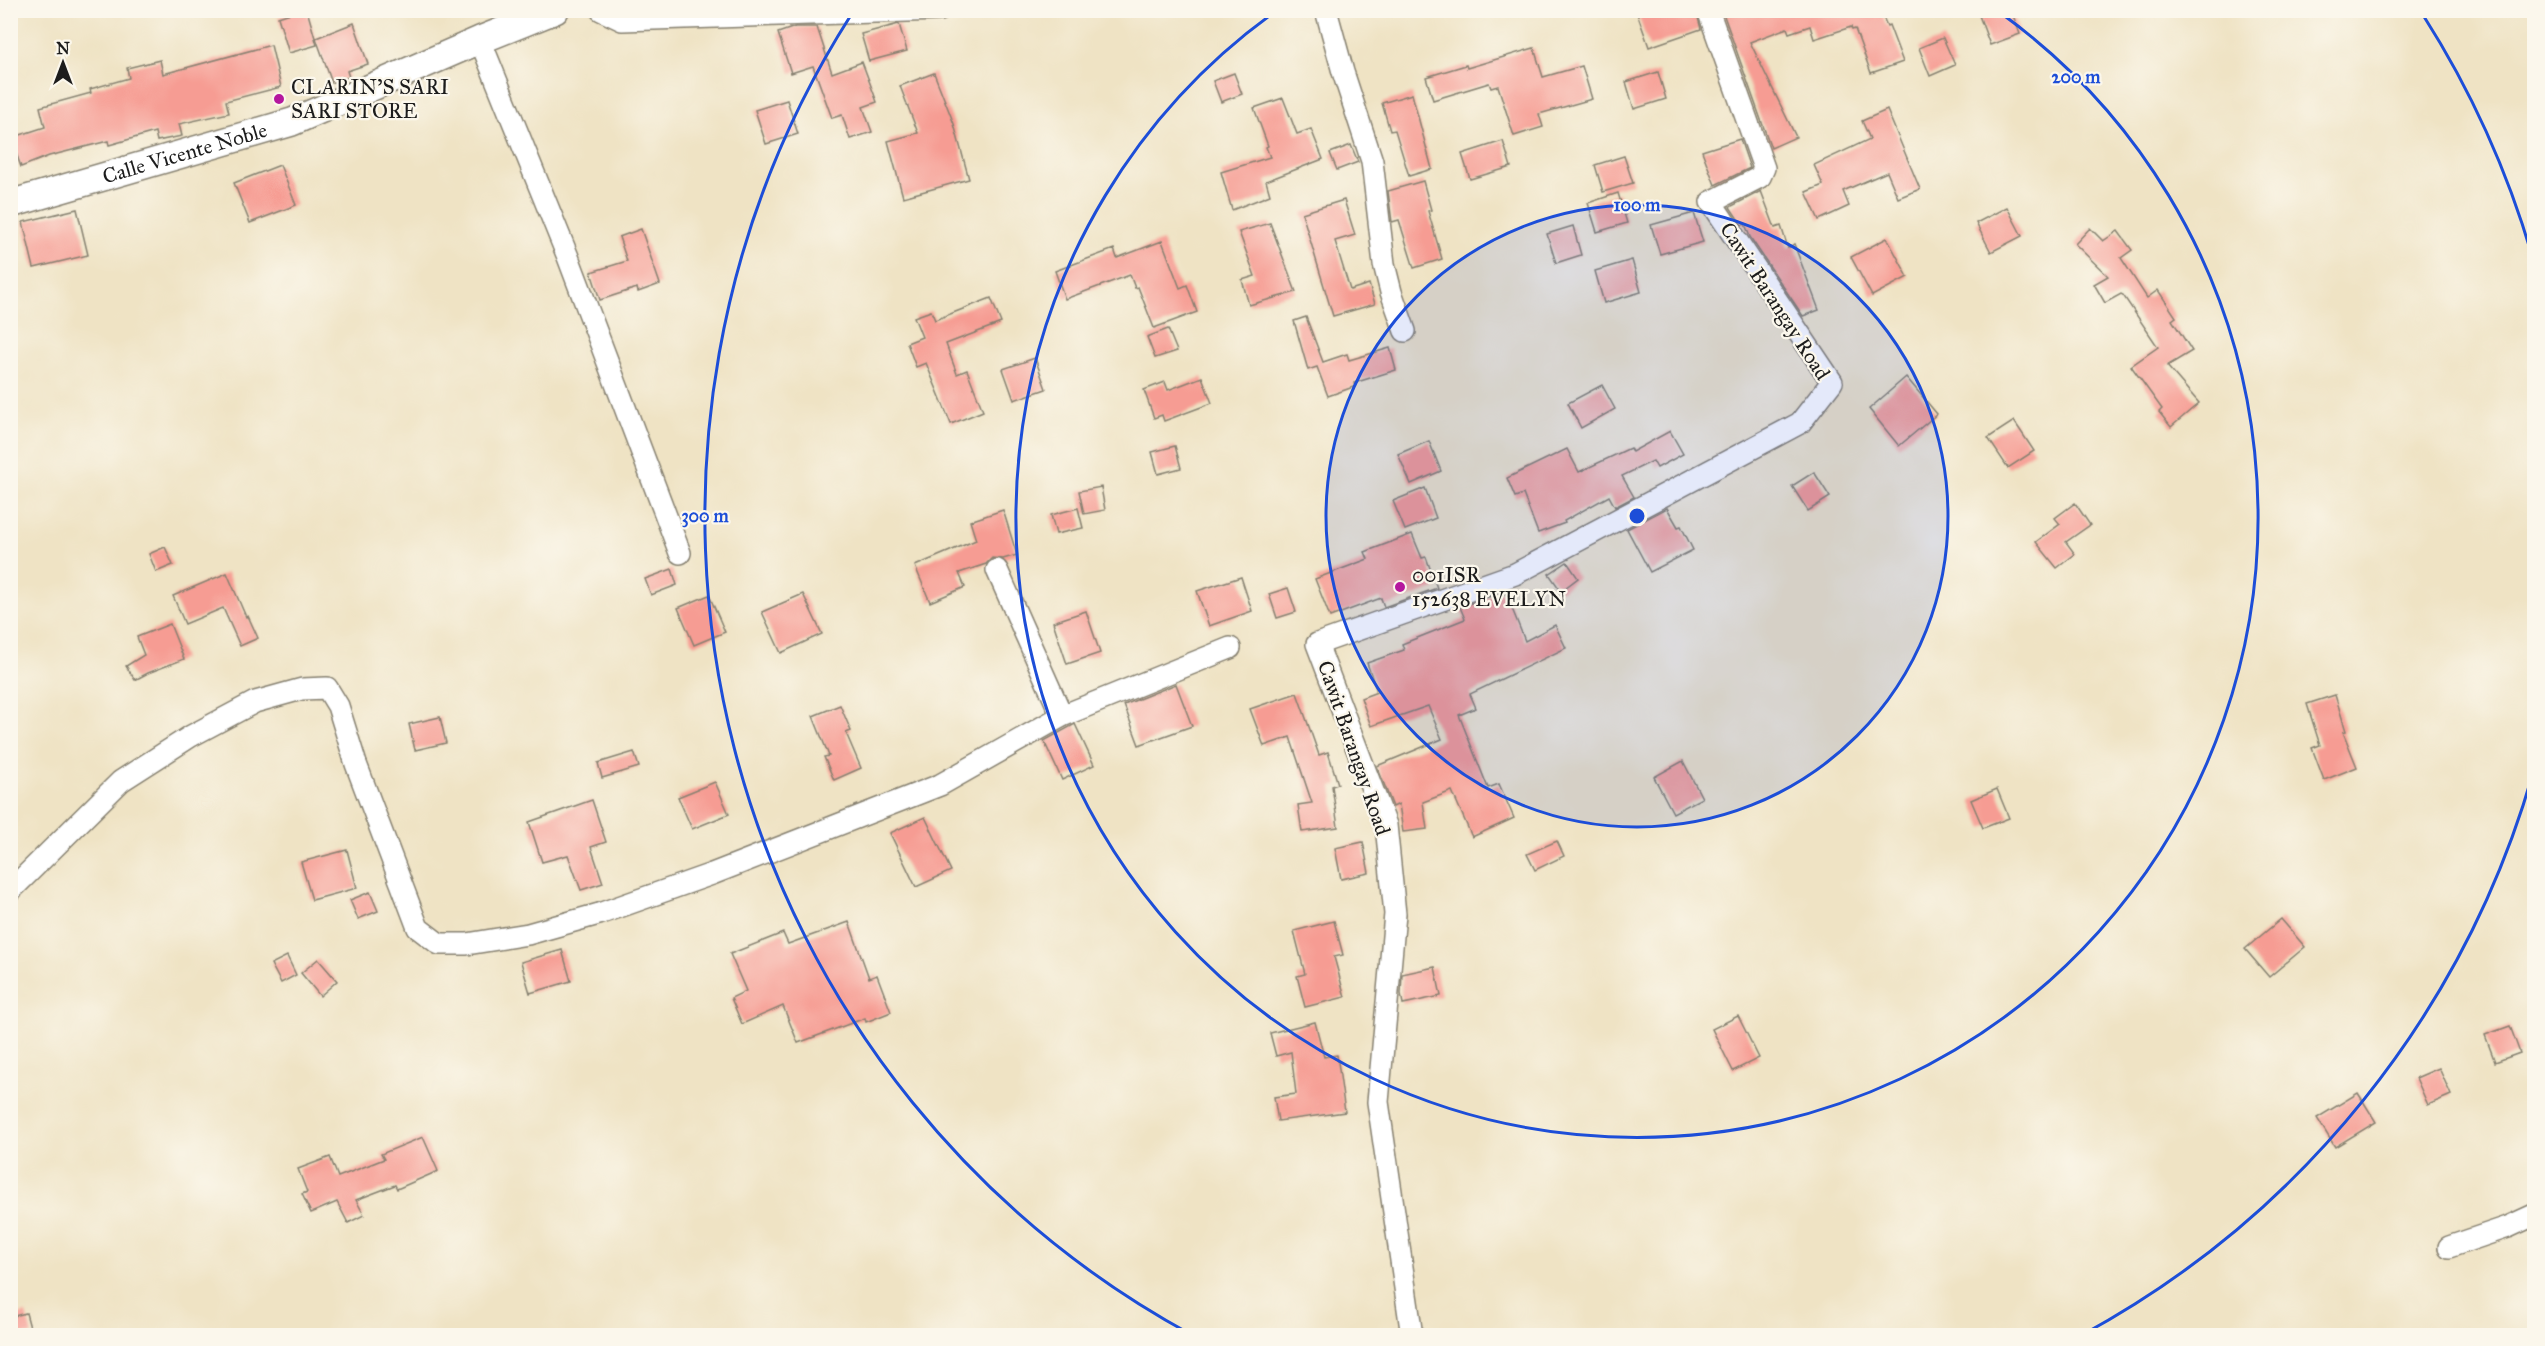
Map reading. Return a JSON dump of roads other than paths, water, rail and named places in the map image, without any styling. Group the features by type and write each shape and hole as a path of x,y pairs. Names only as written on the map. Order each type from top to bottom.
{"street":[{"name":"Calle Vicente Noble","path":"10,204 292,122 555,10"},
{"path":"602,10 622,20 940,10"},
{"path":"1326,10 1343,72 1372,161 1384,264 1405,331"},
{"name":"Cawit Barangay Road","path":"1412,1335 1378,1102 1395,914 1386,825 1317,644 1515,574 1800,423 1832,382 1711,202 1760,177 1764,168 1708,10"},
{"path":"480,40 568,257 680,553"},
{"path":"997,570 1062,716"},
{"path":"10,891 121,781 191,736 255,702 302,689 327,688 338,706 356,764 418,928 439,944 467,944 528,934 599,914 712,874 940,785 1062,716 1230,648"},
{"path":"2449,1247 2508,1227 2535,1215"}],"place":[{"name":"CLARIN'S SARI SARI STORE","path":"279,99"},
{"name":"001ISR 152638 EVELYN","path":"1400,587"}]}
